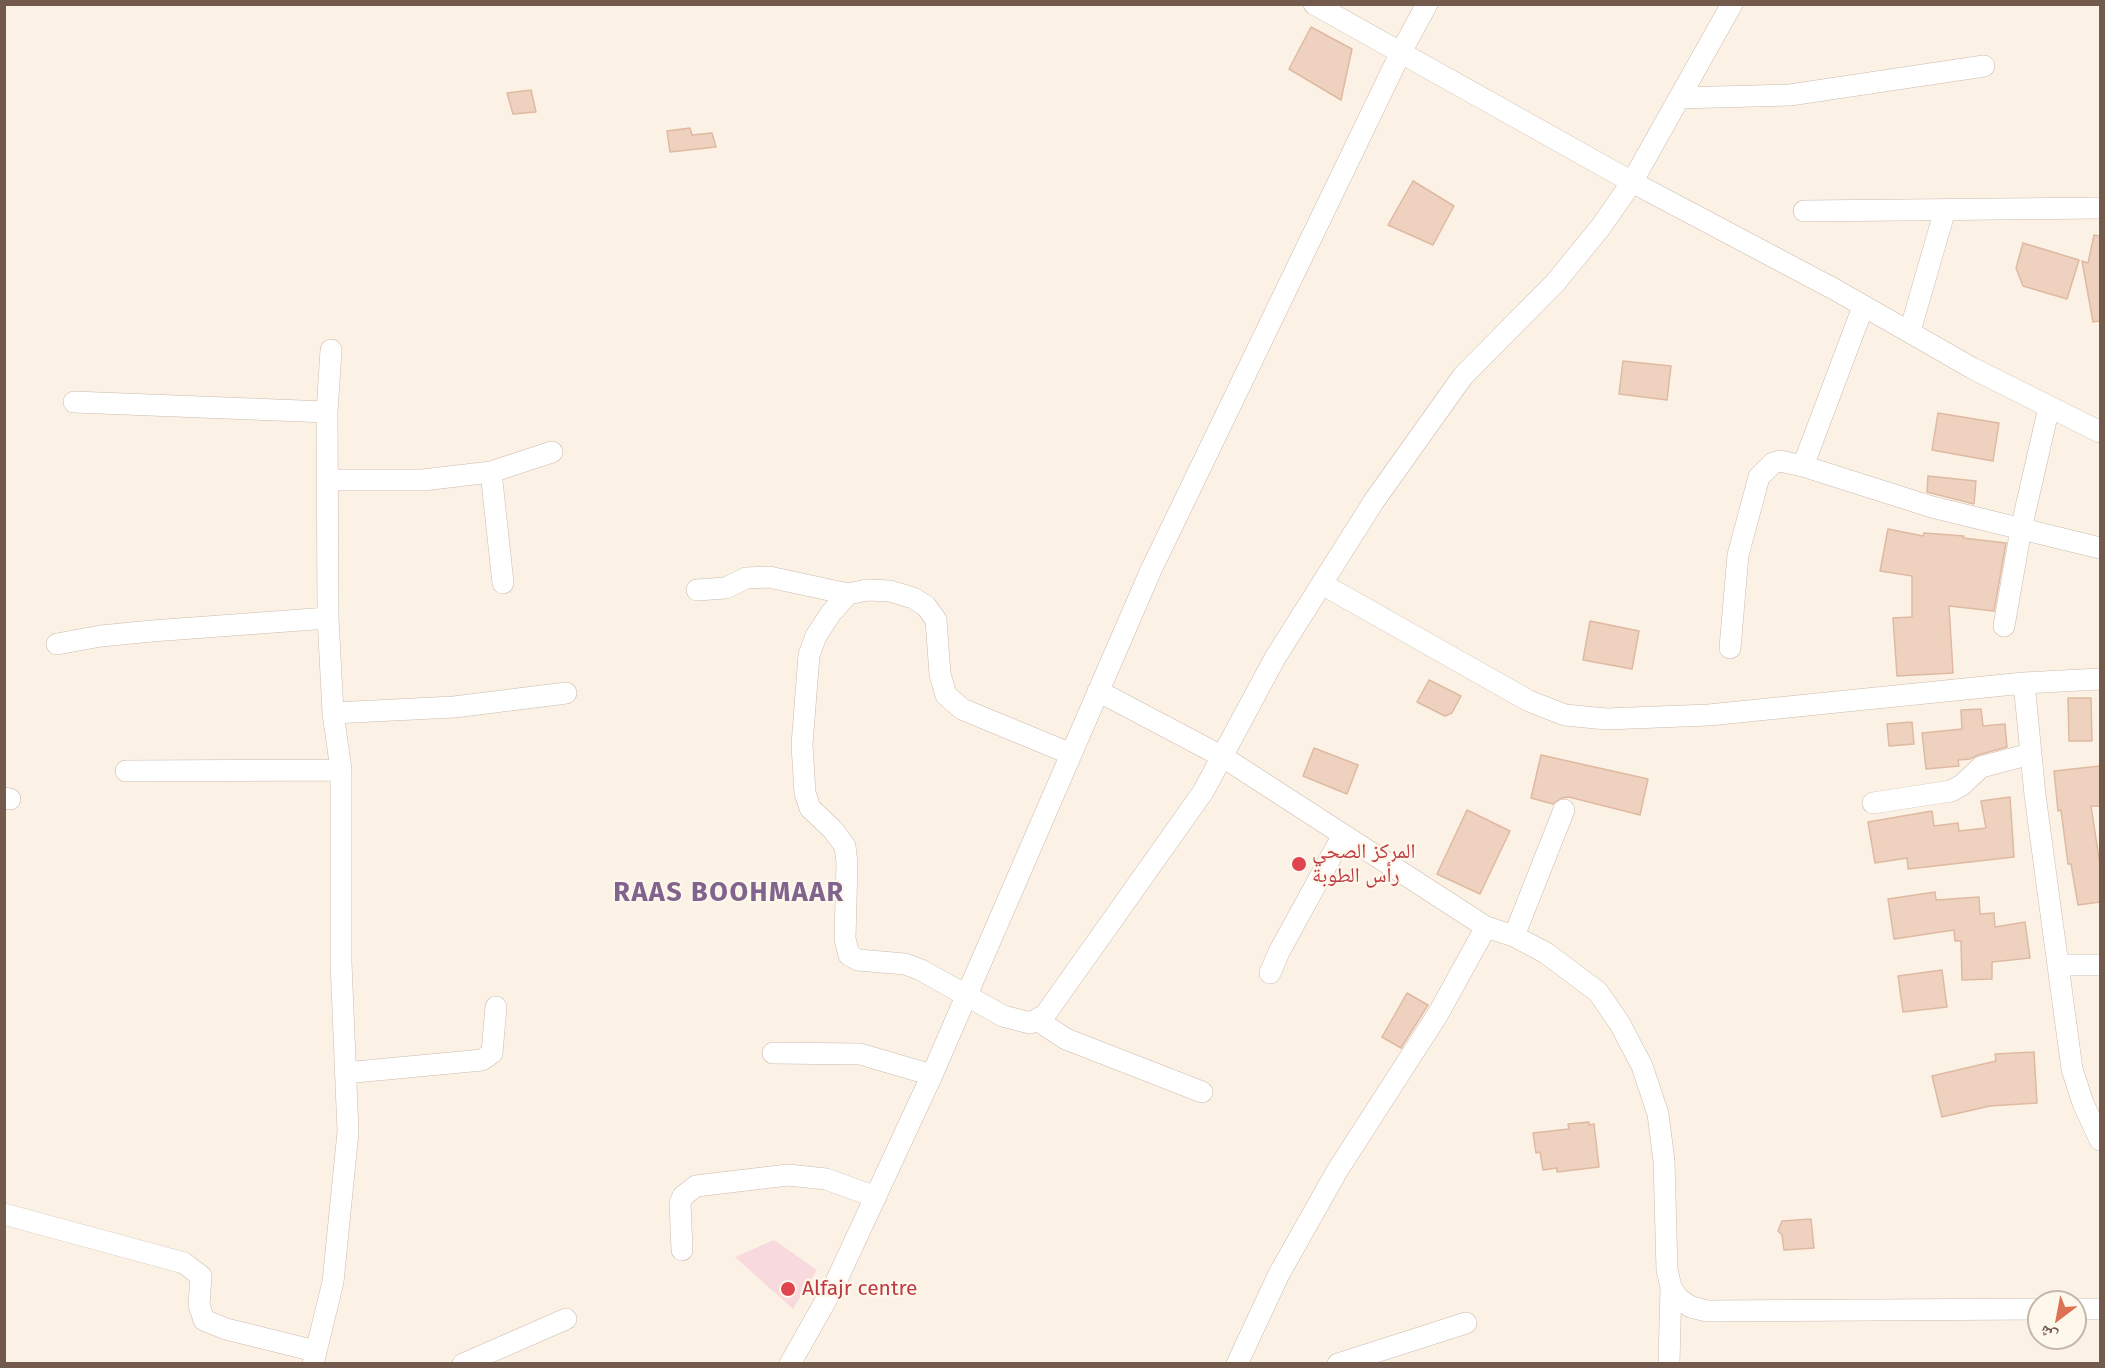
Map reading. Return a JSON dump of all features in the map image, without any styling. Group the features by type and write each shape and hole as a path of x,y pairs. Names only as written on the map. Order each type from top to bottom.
{"street":[{"path":"1314,4 1632,182 1910,331 1972,368 2100,432"},
{"path":"790,1364 834,1286 968,996 1151,570 1400,54 1427,4"},
{"path":"848,594 826,620 816,636 809,655 802,745 805,793 810,808 833,830 845,846 846,951 858,960 913,967 1003,1016 1030,1023 1037,1020 1045,1016 1064,990 1203,792 1275,658 1374,501 1463,376 1555,284 1600,228 1632,182 1732,4"},
{"path":"1680,98 1790,94 1984,66"},
{"path":"1804,212 2100,208"},
{"path":"1910,331 1945,210"},
{"path":"1803,466 1863,307"},
{"path":"4,1214 184,1263 201,1276 199,1305 204,1320 314,1357 333,1282 348,1132 341,962 341,770 333,712 328,618 327,412 331,350"},
{"path":"74,402 327,412"},
{"path":"2004,626 2021,529 2049,407"},
{"path":"328,480 423,480 491,472 552,452"},
{"path":"1730,648 1738,555 1759,477 1765,468 1780,461 1803,466 1897,497 2100,548"},
{"path":"491,472 503,583"},
{"path":"697,590 726,588 746,578 769,577 848,594 867,590 890,591 913,598 926,606 936,620 940,674 946,695 963,709 1071,754"},
{"path":"1322,584 1529,701 1565,715 1606,719 1709,715 2024,683 2100,679"},
{"path":"57,644 101,636 152,631 328,618"},
{"path":"2024,683 2030,754 2072,1070 2083,1103 2100,1140"},
{"path":"1098,691 1223,757 1486,927 1514,936 1546,953 1598,992 1620,1024 1642,1066 1658,1114 1664,1161 1667,1270 1671,1287 1669,1364"},
{"path":"333,712 454,707 566,693"},
{"path":"1873,803 1951,791 1962,785 1981,767 2030,754"},
{"path":"126,771 341,770"},
{"path":"1514,936 1564,810"},
{"path":"1270,973 1279,952 1343,836"},
{"path":"1237,1364 1280,1274 1336,1171 1438,1014 1486,927"},
{"path":"2059,965 2100,964"},
{"path":"345,1073 482,1060 492,1053 496,1007"},
{"path":"1037,1020 1066,1039 1202,1092"},
{"path":"773,1053 860,1054 932,1075"},
{"path":"682,1250 682,1196 696,1186 788,1174 826,1179 876,1197"},
{"path":"1671,1287 1679,1299 1691,1307 1707,1311 2027,1310"},
{"path":"463,1364 566,1319"},
{"path":"1338,1364 1466,1323"}],"shaded area":[{"name":"Alfajr centre","path":"774,1240 817,1270 793,1309 735,1257"}],"building":[{"path":"1311,27 1352,49 1341,100 1289,69"},
{"path":"531,90 536,112 513,114 507,93"},
{"path":"690,128 692,135 712,133 716,147 670,152 667,131"},
{"path":"1413,181 1454,206 1433,245 1388,225"},
{"path":"2094,235 2100,236 2100,321 2093,322 2082,261 2088,263"},
{"path":"2023,243 2079,260 2067,299 2023,286 2016,268"},
{"path":"1623,361 1671,366 1667,400 1619,394"},
{"path":"1938,413 1999,423 1993,461 1932,450"},
{"path":"1928,476 1976,481 1974,504 1927,492"},
{"path":"1888,529 1923,536 1924,533 1964,536 1963,538 2006,543 1994,611 1949,606 1953,673 1897,676 1893,618 1912,617 1912,576 1880,571"},
{"path":"1590,621 1639,631 1632,669 1583,660"},
{"path":"1429,680 1461,696 1452,713 1445,716 1417,702"},
{"path":"2068,698 2091,698 2092,741 2069,741"},
{"path":"1981,709 1983,726 2005,724 2007,747 1970,759 1958,760 1959,766 1926,769 1922,733 1962,729 1961,710"},
{"path":"1912,722 1914,744 1889,746 1887,724"},
{"path":"1314,748 1358,765 1347,794 1303,776"},
{"path":"1541,755 1648,779 1640,815 1569,797 1562,798 1553,804 1531,798"},
{"path":"2100,766 2100,806 2091,806 2100,865 2100,902 2078,905 2071,864 2068,864 2061,810 2058,811 2054,771"},
{"path":"2010,797 2014,857 1908,869 1907,858 1875,863 1868,822 1932,811 1934,826 1958,823 1959,831 1986,828 1981,801"},
{"path":"1467,810 1510,831 1480,894 1437,874"},
{"path":"1935,892 1936,900 1979,897 1980,914 1994,913 1995,927 2025,922 2030,958 1992,962 1992,979 1962,980 1961,941 1955,941 1954,930 1894,939 1888,899"},
{"path":"1942,970 1947,1007 1903,1012 1898,976"},
{"path":"1407,993 1428,1005 1401,1048 1382,1037"},
{"path":"2034,1052 2037,1103 1990,1106 1942,1117 1932,1076 1996,1061 1995,1054"},
{"path":"1589,1122 1589,1125 1594,1124 1599,1167 1557,1172 1557,1168 1543,1170 1540,1152 1536,1153 1533,1133 1569,1129 1568,1124"},
{"path":"1811,1219 1814,1248 1784,1250 1782,1235 1778,1231 1782,1221"}],"place":[{"name":"المركز الصحي رأس الطوبة","path":"1299,864"},
{"name":"Alfajr centre","path":"788,1289"}],"district":[{"name":"RAAS BOOHMAAR","path":"729,893"}]}
